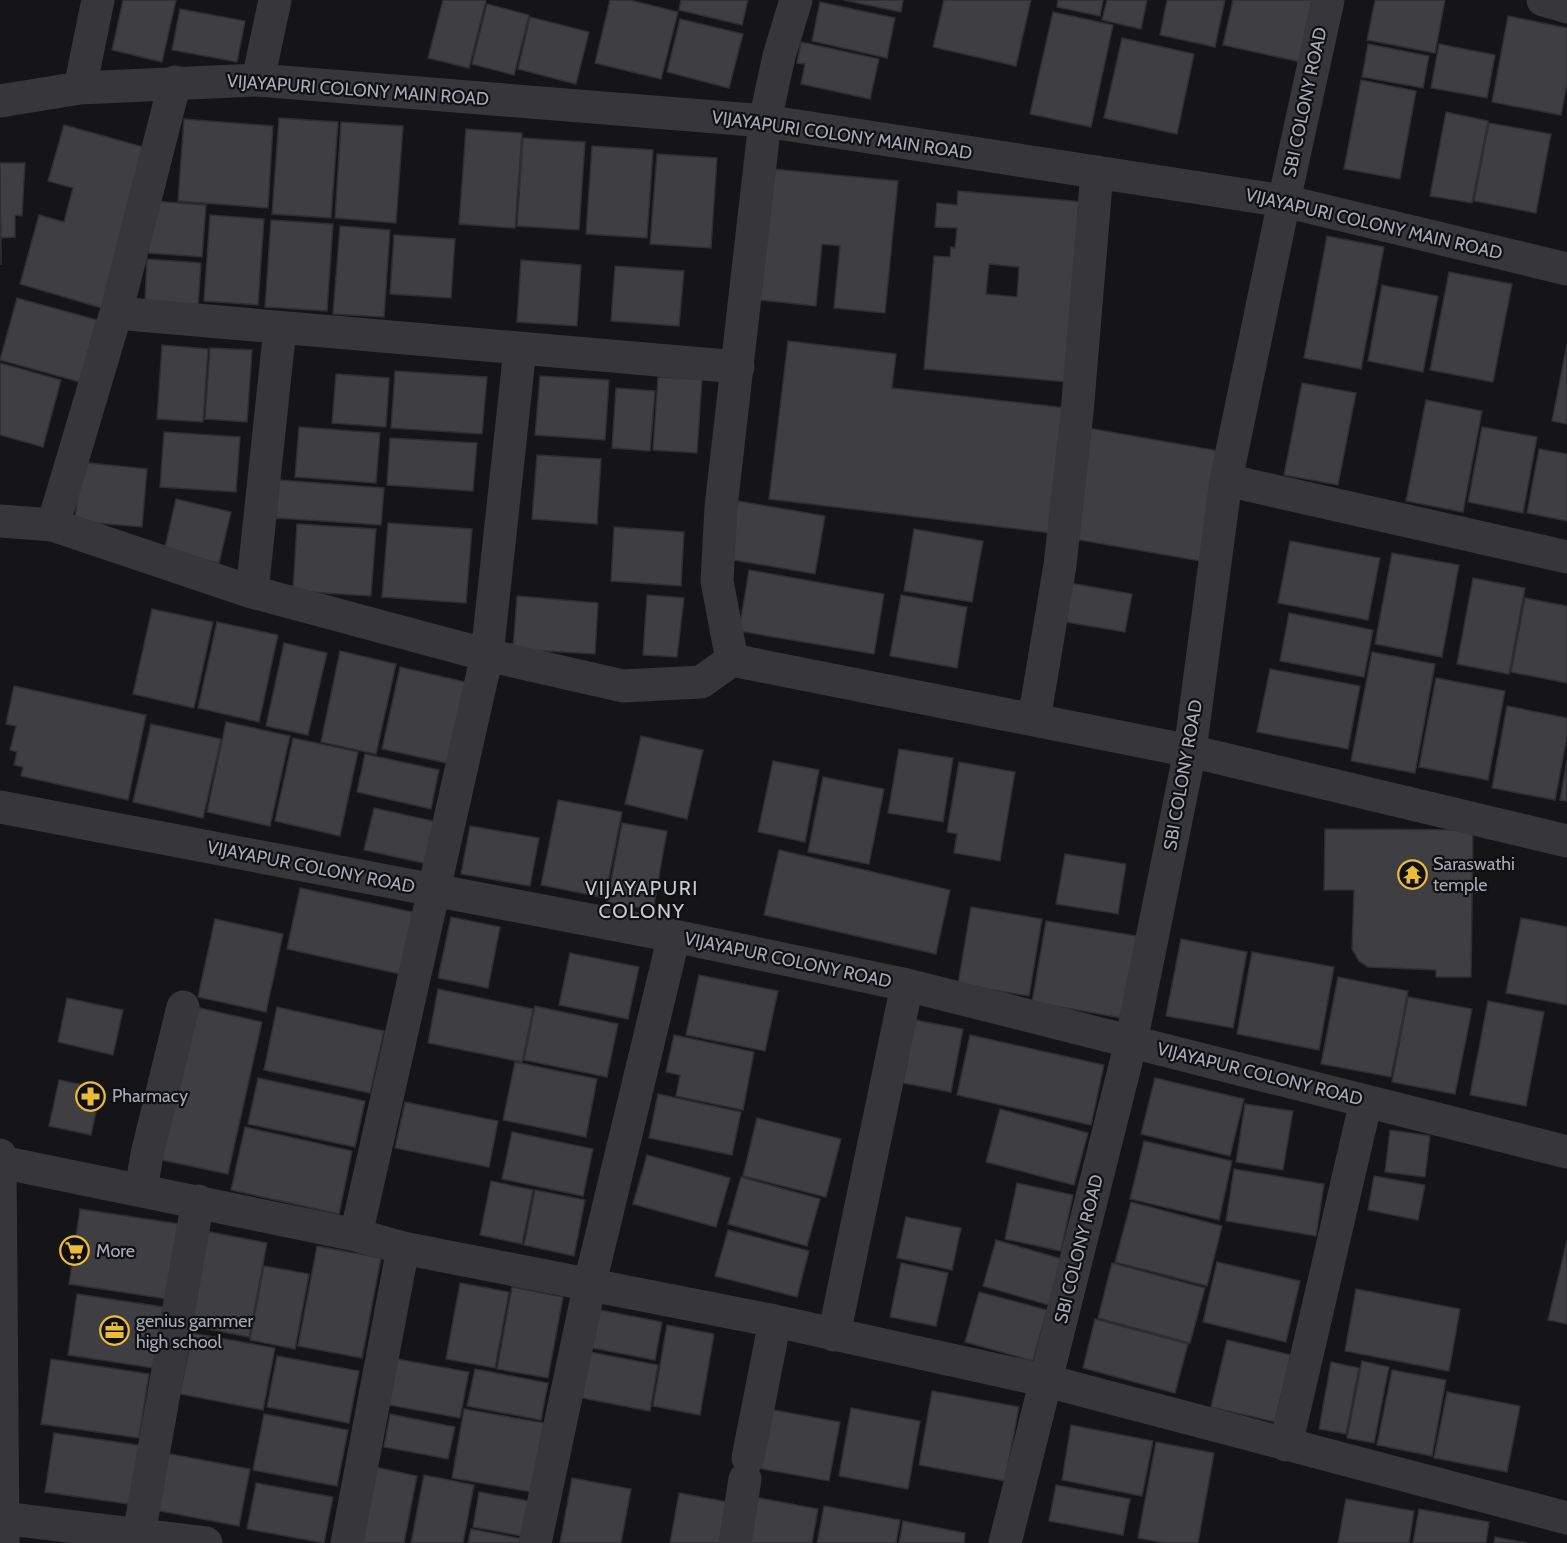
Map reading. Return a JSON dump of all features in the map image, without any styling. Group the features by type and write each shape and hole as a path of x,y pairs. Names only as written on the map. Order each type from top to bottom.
{"street":[{"path":"80,88 98,0"},
{"path":"258,80 275,0"},
{"path":"732,660 717,581 721,507 765,121 779,56 796,0"},
{"name":"SBI COLONY ROAD","path":"1005,1543 1131,1042 1190,751 1226,480 1328,0"},
{"path":"1543,0 1567,7"},
{"name":"VIJAYAPURI COLONY MAIN ROAD","path":"0,101 80,88 258,80 765,121 1284,201 1567,269"},
{"path":"53,525 116,314 175,82"},
{"path":"1034,720 1064,530 1077,413 1097,172"},
{"path":"116,314 738,367"},
{"path":"252,592 280,328"},
{"path":"356,1235 487,655 520,349"},
{"path":"1226,480 1567,557"},
{"path":"0,521 53,525 252,592 487,655 623,686 701,682 732,660 1190,751 1567,841"},
{"name":"VIJAYAPUR COLONY ROAD","path":"0,807 674,936 908,985 1567,1152"},
{"path":"535,1543 590,1283 674,936"},
{"path":"834,1335 908,985"},
{"path":"141,1190 147,1154 183,1007"},
{"path":"1286,1445 1366,1101"},
{"path":"206,1543 139,1534 2,1531 1,1158 356,1235 403,1248 775,1321 1047,1381 1567,1518"},
{"path":"139,1534 198,1201"},
{"path":"346,1543 403,1248"},
{"path":"735,1543 746,1469 775,1321"}],"building":[{"path":"123,0 176,0 162,62 112,50"},
{"path":"443,0 486,0 469,68 428,58"},
{"path":"610,0 630,0 678,12 661,79 595,63"},
{"path":"681,0 748,0 742,25 679,10"},
{"path":"844,0 903,0 901,12"},
{"path":"944,0 1031,0 1016,66 933,47"},
{"path":"1058,0 1103,0 1100,16 1057,7"},
{"path":"1107,0 1147,0 1141,29 1102,20"},
{"path":"1167,0 1225,0 1215,47 1160,35"},
{"path":"1233,0 1319,0 1305,63 1223,45"},
{"path":"1375,0 1445,0 1435,53 1367,40"},
{"path":"820,2 895,18 887,58 812,41"},
{"path":"487,4 529,15 514,75 472,64"},
{"path":"180,9 245,21 237,62 172,50"},
{"path":"1053,12 1113,25 1091,127 1030,114"},
{"path":"1508,16 1567,28 1567,84 1561,115 1492,102"},
{"path":"530,17 589,32 576,84 518,69"},
{"path":"680,19 743,34 729,88 667,72"},
{"path":"1122,38 1194,54 1177,134 1104,118"},
{"path":"801,42 879,59 870,99 801,84 805,64 797,63"},
{"path":"1368,44 1429,56 1423,88 1362,77"},
{"path":"1439,44 1495,55 1487,98 1431,88"},
{"path":"1361,80 1416,91 1400,179 1344,169"},
{"path":"1446,112 1488,121 1472,203 1430,196"},
{"path":"279,118 338,122 331,218 272,214"},
{"path":"184,119 273,126 268,208 178,201"},
{"path":"341,122 403,126 396,223 335,218"},
{"path":"1489,123 1551,134 1536,213 1474,201"},
{"path":"64,125 147,148 102,308 20,284 39,215 64,222 73,188 48,181"},
{"path":"466,129 522,133 515,228 459,224"},
{"path":"523,138 585,142 579,230 517,226"},
{"path":"592,146 653,150 647,238 586,234"},
{"path":"657,154 717,158 711,248 650,244"},
{"path":"0,163 25,163 22,216 15,215 15,237 1,238 1,265"},
{"path":"773,169 898,181 885,313 834,308 840,246 822,244 816,306 759,300"},
{"path":"958,191 1084,202 1067,382 924,369 934,256 950,257 951,247 955,248 957,228 935,227 937,203 957,205","holes":["989,264 1019,267 1017,297 986,294"]},
{"path":"152,201 206,205 202,257 148,253"},
{"path":"210,215 264,219 258,305 204,301"},
{"path":"271,220 333,224 327,311 265,307"},
{"path":"340,226 390,230 384,317 333,314"},
{"path":"394,235 455,239 451,298 390,294"},
{"path":"1327,236 1384,247 1361,369 1304,358"},
{"path":"147,259 201,263 198,307 145,303"},
{"path":"521,260 581,265 577,326 517,322"},
{"path":"615,266 684,271 679,326 611,321"},
{"path":"1449,272 1512,284 1493,382 1430,370"},
{"path":"1382,285 1438,296 1423,372 1368,361"},
{"path":"17,298 97,320 80,382 0,360"},
{"path":"788,341 896,354 892,388 1066,408 1051,533 769,499"},
{"path":"1567,344 1567,424 1552,421"},
{"path":"162,345 208,349 203,422 157,419"},
{"path":"210,348 252,350 247,422 205,419"},
{"path":"0,363 61,380 43,447 0,435"},
{"path":"395,371 487,377 482,434 391,428"},
{"path":"336,374 389,378 386,427 332,423"},
{"path":"540,376 609,380 605,440 535,435"},
{"path":"658,377 702,379 697,453 653,450"},
{"path":"1302,383 1356,393 1338,485 1284,475"},
{"path":"616,388 655,391 650,451 612,448"},
{"path":"1426,400 1482,411 1463,512 1406,501"},
{"path":"299,427 380,433 376,483 295,477"},
{"path":"1082,427 1219,451 1200,561 1074,539"},
{"path":"1482,427 1537,437 1523,513 1468,502"},
{"path":"164,432 240,437 236,492 160,487"},
{"path":"390,438 477,443 473,491 387,485"},
{"path":"1539,449 1567,454 1567,521 1527,513"},
{"path":"537,455 601,459 597,524 532,519"},
{"path":"80,462 147,469 142,527 75,521"},
{"path":"279,480 384,488 381,525 276,518"},
{"path":"176,499 231,512 219,563 193,557 163,556"},
{"path":"738,501 825,516 815,574 728,559"},
{"path":"388,523 472,529 466,603 382,597"},
{"path":"297,524 376,529 371,596 293,591"},
{"path":"614,527 684,532 681,586 611,581"},
{"path":"914,529 983,541 972,602 904,591"},
{"path":"1290,541 1380,558 1368,620 1278,603"},
{"path":"1392,553 1459,565 1442,657 1375,644"},
{"path":"749,570 884,594 874,654 739,631"},
{"path":"1473,578 1525,588 1509,674 1457,664"},
{"path":"1059,581 1132,594 1125,632 1053,620"},
{"path":"647,595 684,598 677,657 643,655"},
{"path":"901,595 967,607 957,668 890,656"},
{"path":"517,596 598,603 595,654 513,649"},
{"path":"1525,598 1567,606 1567,683 1511,672"},
{"path":"152,609 213,622 194,708 133,694"},
{"path":"1289,613 1373,630 1364,677 1280,661"},
{"path":"217,622 278,635 259,722 198,708"},
{"path":"284,643 327,653 308,735 266,726"},
{"path":"340,651 396,664 376,754 321,742"},
{"path":"1372,652 1435,664 1415,773 1351,761"},
{"path":"400,667 465,682 447,763 382,749"},
{"path":"1270,669 1360,686 1348,749 1257,732"},
{"path":"1436,678 1505,691 1488,780 1419,767"},
{"path":"14,686 146,715 128,800 21,776 23,767 14,765 17,752 10,750 16,726 6,724"},
{"path":"1507,706 1567,718 1567,737 1555,800 1492,788"},
{"path":"226,722 290,736 270,826 207,812"},
{"path":"151,724 221,739 203,818 133,802"},
{"path":"641,736 703,750 687,819 625,804"},
{"path":"293,738 358,752 340,836 275,821"},
{"path":"899,749 953,758 943,822 888,813"},
{"path":"365,754 439,770 431,809 357,792"},
{"path":"1567,760 1567,801 1560,800"},
{"path":"773,761 819,770 805,842 758,832"},
{"path":"959,762 1015,772 1000,861 954,853 957,834 947,832"},
{"path":"823,777 884,789 869,864 808,852"},
{"path":"558,800 622,812 605,898 541,885"},
{"path":"374,808 437,822 428,864 364,850"},
{"path":"622,823 667,831 653,910 607,902"},
{"path":"470,826 539,838 530,886 461,874"},
{"path":"1325,829 1473,830 1471,977 1436,977 1436,970 1368,967 1359,961 1352,949 1354,890 1324,890"},
{"path":"779,850 950,890 936,954 764,915"},
{"path":"1065,854 1126,864 1118,914 1056,904"},
{"path":"300,888 422,914 409,976 287,949"},
{"path":"971,907 1042,919 1029,996 958,984"},
{"path":"451,917 500,927 488,988 438,978"},
{"path":"1521,918 1567,927 1567,1005 1506,993"},
{"path":"215,919 283,934 266,1012 198,997"},
{"path":"1046,921 1137,936 1122,1018 1032,1002"},
{"path":"1181,939 1247,952 1233,1028 1166,1016"},
{"path":"1252,952 1334,967 1319,1050 1237,1034"},
{"path":"570,953 639,967 628,1019 559,1005"},
{"path":"699,975 778,991 765,1051 686,1035"},
{"path":"1338,977 1408,991 1391,1077 1321,1064"},
{"path":"438,989 533,1009 522,1062 428,1043"},
{"path":"1408,997 1472,1009 1455,1094 1392,1082"},
{"path":"67,998 123,1010 113,1055 58,1042"},
{"path":"1488,1001 1544,1012 1526,1106 1470,1095"},
{"path":"191,1006 262,1022 228,1174 157,1159"},
{"path":"535,1006 618,1024 607,1077 524,1060"},
{"path":"277,1007 384,1031 370,1093 264,1070"},
{"path":"915,1020 963,1029 951,1092 903,1083"},
{"path":"674,1035 754,1052 743,1110 676,1096 680,1075 666,1072"},
{"path":"970,1035 1104,1065 1091,1125 957,1095"},
{"path":"515,1062 597,1079 586,1137 503,1120"},
{"path":"258,1078 365,1101 355,1147 248,1124"},
{"path":"1155,1078 1244,1099 1230,1156 1141,1134"},
{"path":"59,1080 101,1088 91,1135 49,1126"},
{"path":"658,1094 741,1112 732,1155 649,1138"},
{"path":"405,1102 498,1121 489,1167 395,1148"},
{"path":"1245,1104 1293,1111 1283,1170 1236,1162"},
{"path":"1000,1109 1088,1133 1074,1185 986,1162"},
{"path":"757,1118 841,1139 826,1197 743,1176"},
{"path":"245,1127 352,1151 339,1214 231,1190"},
{"path":"1390,1130 1430,1136 1425,1177 1385,1172"},
{"path":"512,1132 593,1149 583,1196 502,1179"},
{"path":"1144,1141 1232,1161 1219,1220 1130,1199"},
{"path":"647,1155 730,1178 716,1227 633,1204"},
{"path":"1234,1169 1324,1184 1316,1236 1226,1221"},
{"path":"1374,1176 1425,1185 1418,1220 1368,1210"},
{"path":"741,1177 820,1199 807,1246 728,1224"},
{"path":"491,1181 533,1190 522,1244 480,1235"},
{"path":"1017,1183 1073,1195 1061,1251 1005,1239"},
{"path":"535,1190 585,1200 574,1256 524,1245"},
{"path":"1131,1202 1222,1226 1207,1286 1115,1262"},
{"path":"80,1209 179,1224 167,1299 69,1284"},
{"path":"906,1217 961,1228 952,1270 897,1258"},
{"path":"728,1230 809,1251 797,1297 715,1276"},
{"path":"205,1231 267,1243 249,1337 187,1325"},
{"path":"996,1240 1062,1259 1049,1305 983,1286"},
{"path":"1567,1240 1567,1324 1548,1320"},
{"path":"317,1246 381,1258 362,1358 298,1346"},
{"path":"1217,1262 1300,1281 1286,1342 1203,1322"},
{"path":"901,1263 948,1273 936,1326 890,1317"},
{"path":"1112,1263 1205,1288 1190,1343 1098,1318"},
{"path":"264,1266 309,1274 295,1349 250,1340"},
{"path":"460,1283 509,1292 495,1368 446,1359"},
{"path":"512,1287 563,1297 548,1378 497,1369"},
{"path":"1356,1289 1460,1309 1449,1371 1345,1351"},
{"path":"979,1292 1047,1310 1033,1361 965,1342"},
{"name":"genius gammer high school","path":"77,1294 163,1307 153,1368 68,1355"},
{"path":"600,1310 662,1322 655,1360 592,1348"},
{"path":"1095,1319 1188,1344 1175,1393 1083,1368"},
{"path":"667,1325 714,1334 700,1415 653,1406"},
{"path":"192,1333 275,1348 263,1410 180,1394"},
{"path":"1227,1340 1291,1355 1275,1422 1211,1407"},
{"path":"590,1352 658,1365 650,1411 582,1398"},
{"path":"277,1356 359,1371 349,1423 267,1407"},
{"path":"386,1357 469,1372 460,1418 378,1403"},
{"path":"51,1359 149,1374 139,1438 41,1424"},
{"path":"1362,1361 1389,1367 1374,1443 1347,1438"},
{"path":"1331,1362 1359,1368 1346,1434 1319,1429"},
{"path":"475,1369 548,1383 541,1420 467,1406"},
{"path":"1392,1370 1446,1380 1432,1456 1377,1445"},
{"path":"932,1391 1019,1407 1005,1481 919,1465"},
{"path":"1447,1392 1520,1406 1507,1472 1434,1458"},
{"path":"851,1408 920,1421 908,1489 839,1476"},
{"path":"464,1409 544,1423 531,1492 452,1478"},
{"path":"768,1409 840,1422 829,1481 757,1468"},
{"path":"264,1414 348,1430 337,1486 253,1470"},
{"path":"390,1414 455,1427 448,1459 384,1447"},
{"path":"1071,1425 1153,1441 1142,1496 1062,1480"},
{"path":"54,1433 144,1446 135,1505 45,1492"},
{"path":"1156,1442 1214,1453 1198,1543 1164,1543 1138,1538"},
{"path":"160,1452 250,1469 239,1526 149,1509"},
{"path":"370,1466 417,1476 404,1543 355,1543"},
{"path":"424,1475 474,1485 463,1543 411,1543"},
{"path":"572,1478 631,1489 621,1543 560,1543"},
{"path":"256,1483 333,1497 324,1543 247,1529"},
{"path":"1056,1485 1130,1499 1123,1535 1049,1521"},
{"path":"479,1492 534,1502 527,1537 473,1527"},
{"path":"679,1493 739,1504 732,1543 670,1543"},
{"path":"749,1496 818,1509 812,1543 740,1543"},
{"path":"1346,1499 1414,1511 1409,1543 1338,1543"},
{"path":"824,1506 900,1520 896,1543 817,1543"},
{"path":"1419,1509 1489,1522 1486,1543 1413,1543"},
{"path":"903,1521 965,1533 964,1543 899,1543"},
{"path":"471,1529 528,1540 527,1543 468,1543"},
{"path":"1495,1537 1527,1543 1494,1543"}],"place":[{"name":"Saraswathi temple","path":"1412,874"},
{"name":"Pharmacy","path":"91,1096"},
{"name":"More","path":"75,1251"},
{"name":"genius gammer high school","path":"115,1331"}],"district":[{"name":"VIJAYAPURI COLONY","path":"642,900"}]}
